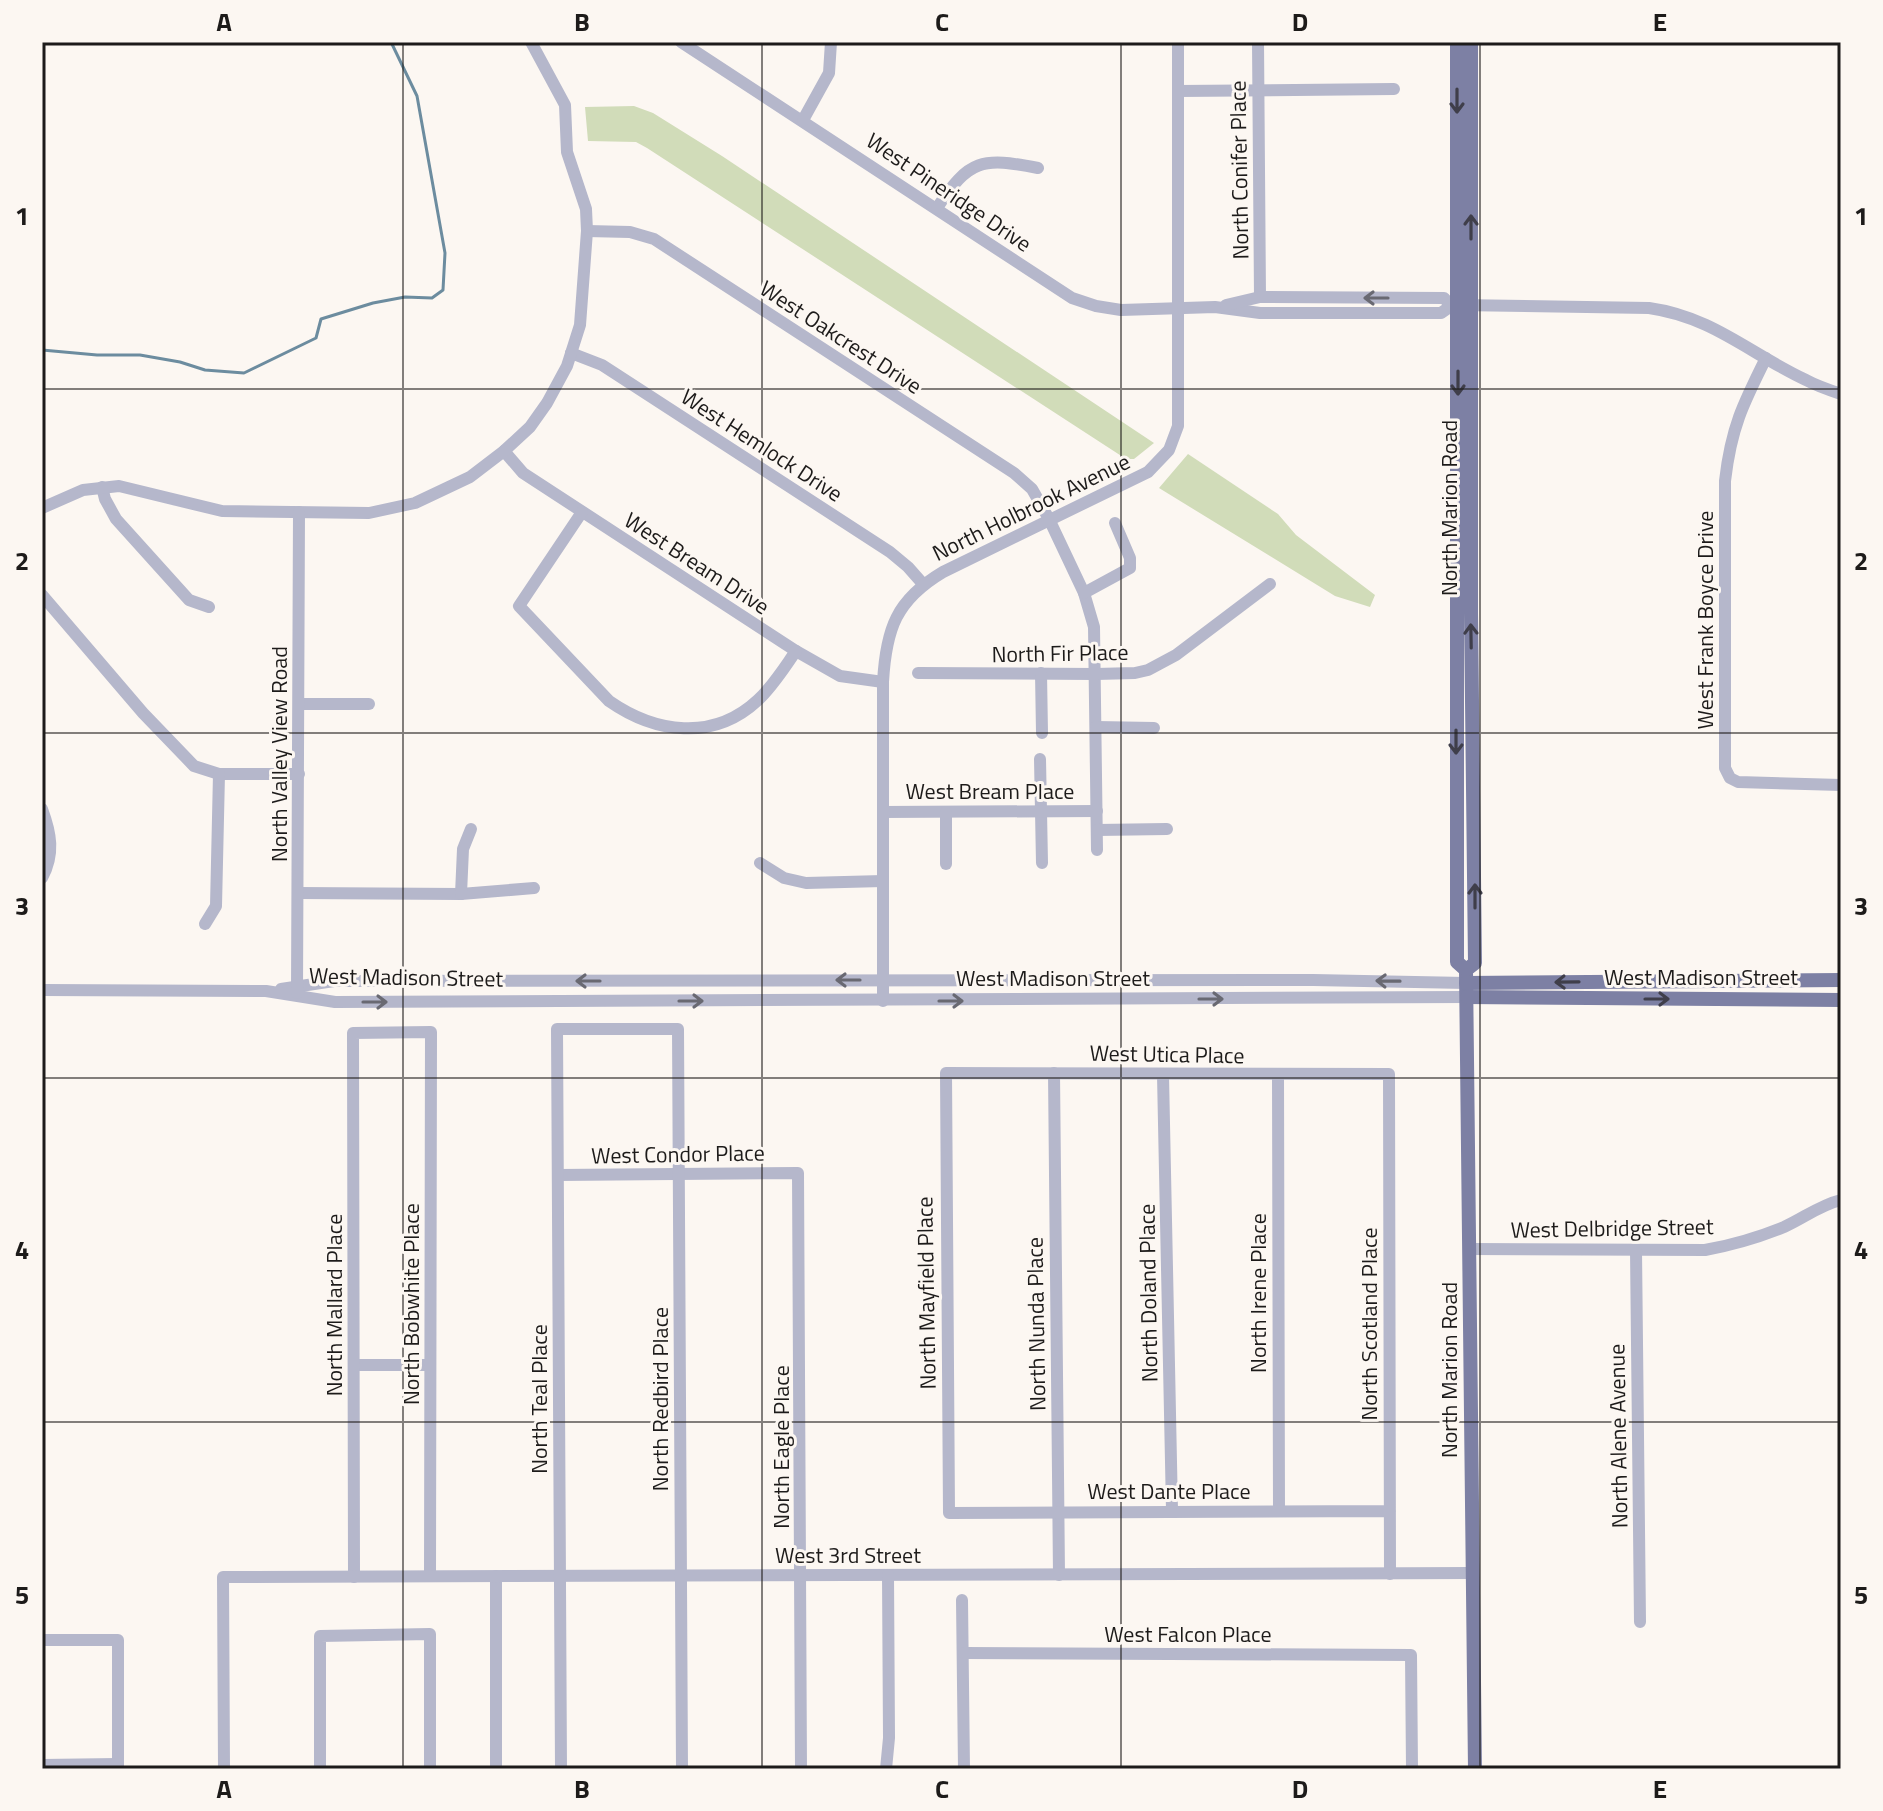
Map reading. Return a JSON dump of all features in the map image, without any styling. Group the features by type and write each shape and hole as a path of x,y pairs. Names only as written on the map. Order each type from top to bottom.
{"main road":[{"name":"North Marion Road","path":"1457,42 1460,305 1455,682 1457,962 1466,983 1475,1769"},
{"name":"North Marion Road","path":"1460,305 1471,42"},
{"name":"West Madison Street","path":"1466,983 1841,980"},
{"name":"West Madison Street","path":"1466,983 1841,1000"}],"street":[{"path":"42,508 83,490 102,487 133,489 210,510 369,513 415,503 470,477 530,427 567,366 580,325 587,231 586,209 567,152 565,105 556,83 531,42"},
{"name":"West Pineridge Drive","path":"681,42 1072,298 1083,302 1121,310 1215,307 1260,313 1441,313 1460,305"},
{"path":"803,120 829,73 831,42"},
{"name":"North Holbrook Avenue","path":"883,1001 883,682 885,652 891,626 900,608 923,584 1148,472 1169,450 1179,419 1178,42"},
{"name":"North Conifer Place","path":"1258,42 1260,297"},
{"path":"1178,91 1394,89"},
{"path":"937,208 955,181 975,167 1003,161 1038,168"},
{"name":"West Oakcrest Drive","path":"587,231 630,232 660,242 1014,473 1032,489 1084,593 1094,627 1097,850"},
{"name":"West Pineridge Drive","path":"1215,307 1260,297 1444,298 1460,305"},
{"path":"1460,305 1649,308 1676,312 1703,321 1806,380 1841,394"},
{"name":"West Hemlock Drive","path":"571,353 602,365 890,552 923,584"},
{"name":"West Frank Boyce Drive","path":"1766,358 1737,415 1725,481 1725,768 1730,778 1738,782 1841,785"},
{"name":"West Bream Drive","path":"504,451 523,473 796,651 840,676 883,682"},
{"path":"102,487 104,499 116,519 189,600 209,607"},
{"name":"North Valley View Road","path":"298,991 299,512"},
{"path":"582,512 519,606 609,701 622,710 644,721 669,728 694,728 720,723 758,700 796,651"},
{"path":"1084,593 1130,568 1130,558 1115,523"},
{"name":"North Fir Place","path":"918,673 1135,673 1160,665 1270,584"},
{"path":"42,595 143,713 194,766 219,774 299,774"},
{"path":"1041,673 1042,733"},
{"path":"299,704 369,704"},
{"path":"1096,727 1154,728"},
{"path":"1040,759 1042,863"},
{"path":"205,924 216,906 219,774"},
{"path":"42,809 50,831 51,853 42,878"},
{"name":"West Bream Place","path":"883,812 1097,811"},
{"path":"946,812 946,864"},
{"path":"461,894 463,849 471,829"},
{"path":"1097,830 1167,829"},
{"path":"760,863 784,878 806,883 883,881"},
{"path":"298,893 461,894 534,888"},
{"name":"West Madison Street","path":"42,990 298,991 334,981 1313,980 1466,983"},
{"name":"West Madison Street","path":"298,991 335,1002 883,1001 1466,983"},
{"name":"North Redbird Place","path":"557,1029 678,1029 682,1769"},
{"name":"North Teal Place","path":"557,1029 561,1769"},
{"name":"North Mallard Place","path":"354,1577 353,1033 431,1032"},
{"name":"North Bobwhite Place","path":"430,1576 431,1032"},
{"name":"West Utica Place","path":"946,1073 1389,1074"},
{"name":"North Mayfield Place","path":"946,1073 949,1513"},
{"name":"North Nunda Place","path":"1054,1073 1059,1575"},
{"name":"North Scotland Place","path":"1389,1074 1390,1574"},
{"name":"North Doland Place","path":"1163,1075 1172,1510"},
{"name":"North Irene Place","path":"1278,1075 1279,1511"},
{"name":"West Condor Place","path":"558,1175 798,1173"},
{"name":"North Eagle Place","path":"798,1173 801,1769"},
{"name":"West Delbridge Street","path":"1470,1249 1705,1250 1743,1243 1841,1200"},
{"name":"North Alene Avenue","path":"1636,1250 1640,1622"},
{"path":"354,1365 430,1365"},
{"name":"West Dante Place","path":"949,1513 1390,1511"},
{"name":"West 3rd Street","path":"224,1769 223,1577 1473,1573"},
{"path":"886,1769 889,1738 888,1575"},
{"path":"496,1576 496,1769"},
{"path":"962,1600 964,1769"},
{"path":"320,1769 320,1636 430,1634 430,1769"},
{"path":"42,1640 118,1640 118,1766 42,1765"},
{"name":"West Falcon Place","path":"964,1653 1411,1655 1412,1769"}],"green space":[{"path":"634,106 653,113 722,156 1154,443 1134,459 1126,459 647,148 636,142 588,141 585,107"},
{"path":"1188,454 1278,514 1296,535 1375,595 1370,607 1335,596 1159,488"}],"waterway":[{"path":"42,350 140,355 205,370 244,373 316,338 321,319 373,303 405,297 432,298 443,290 445,253 417,96 391,42"}]}
